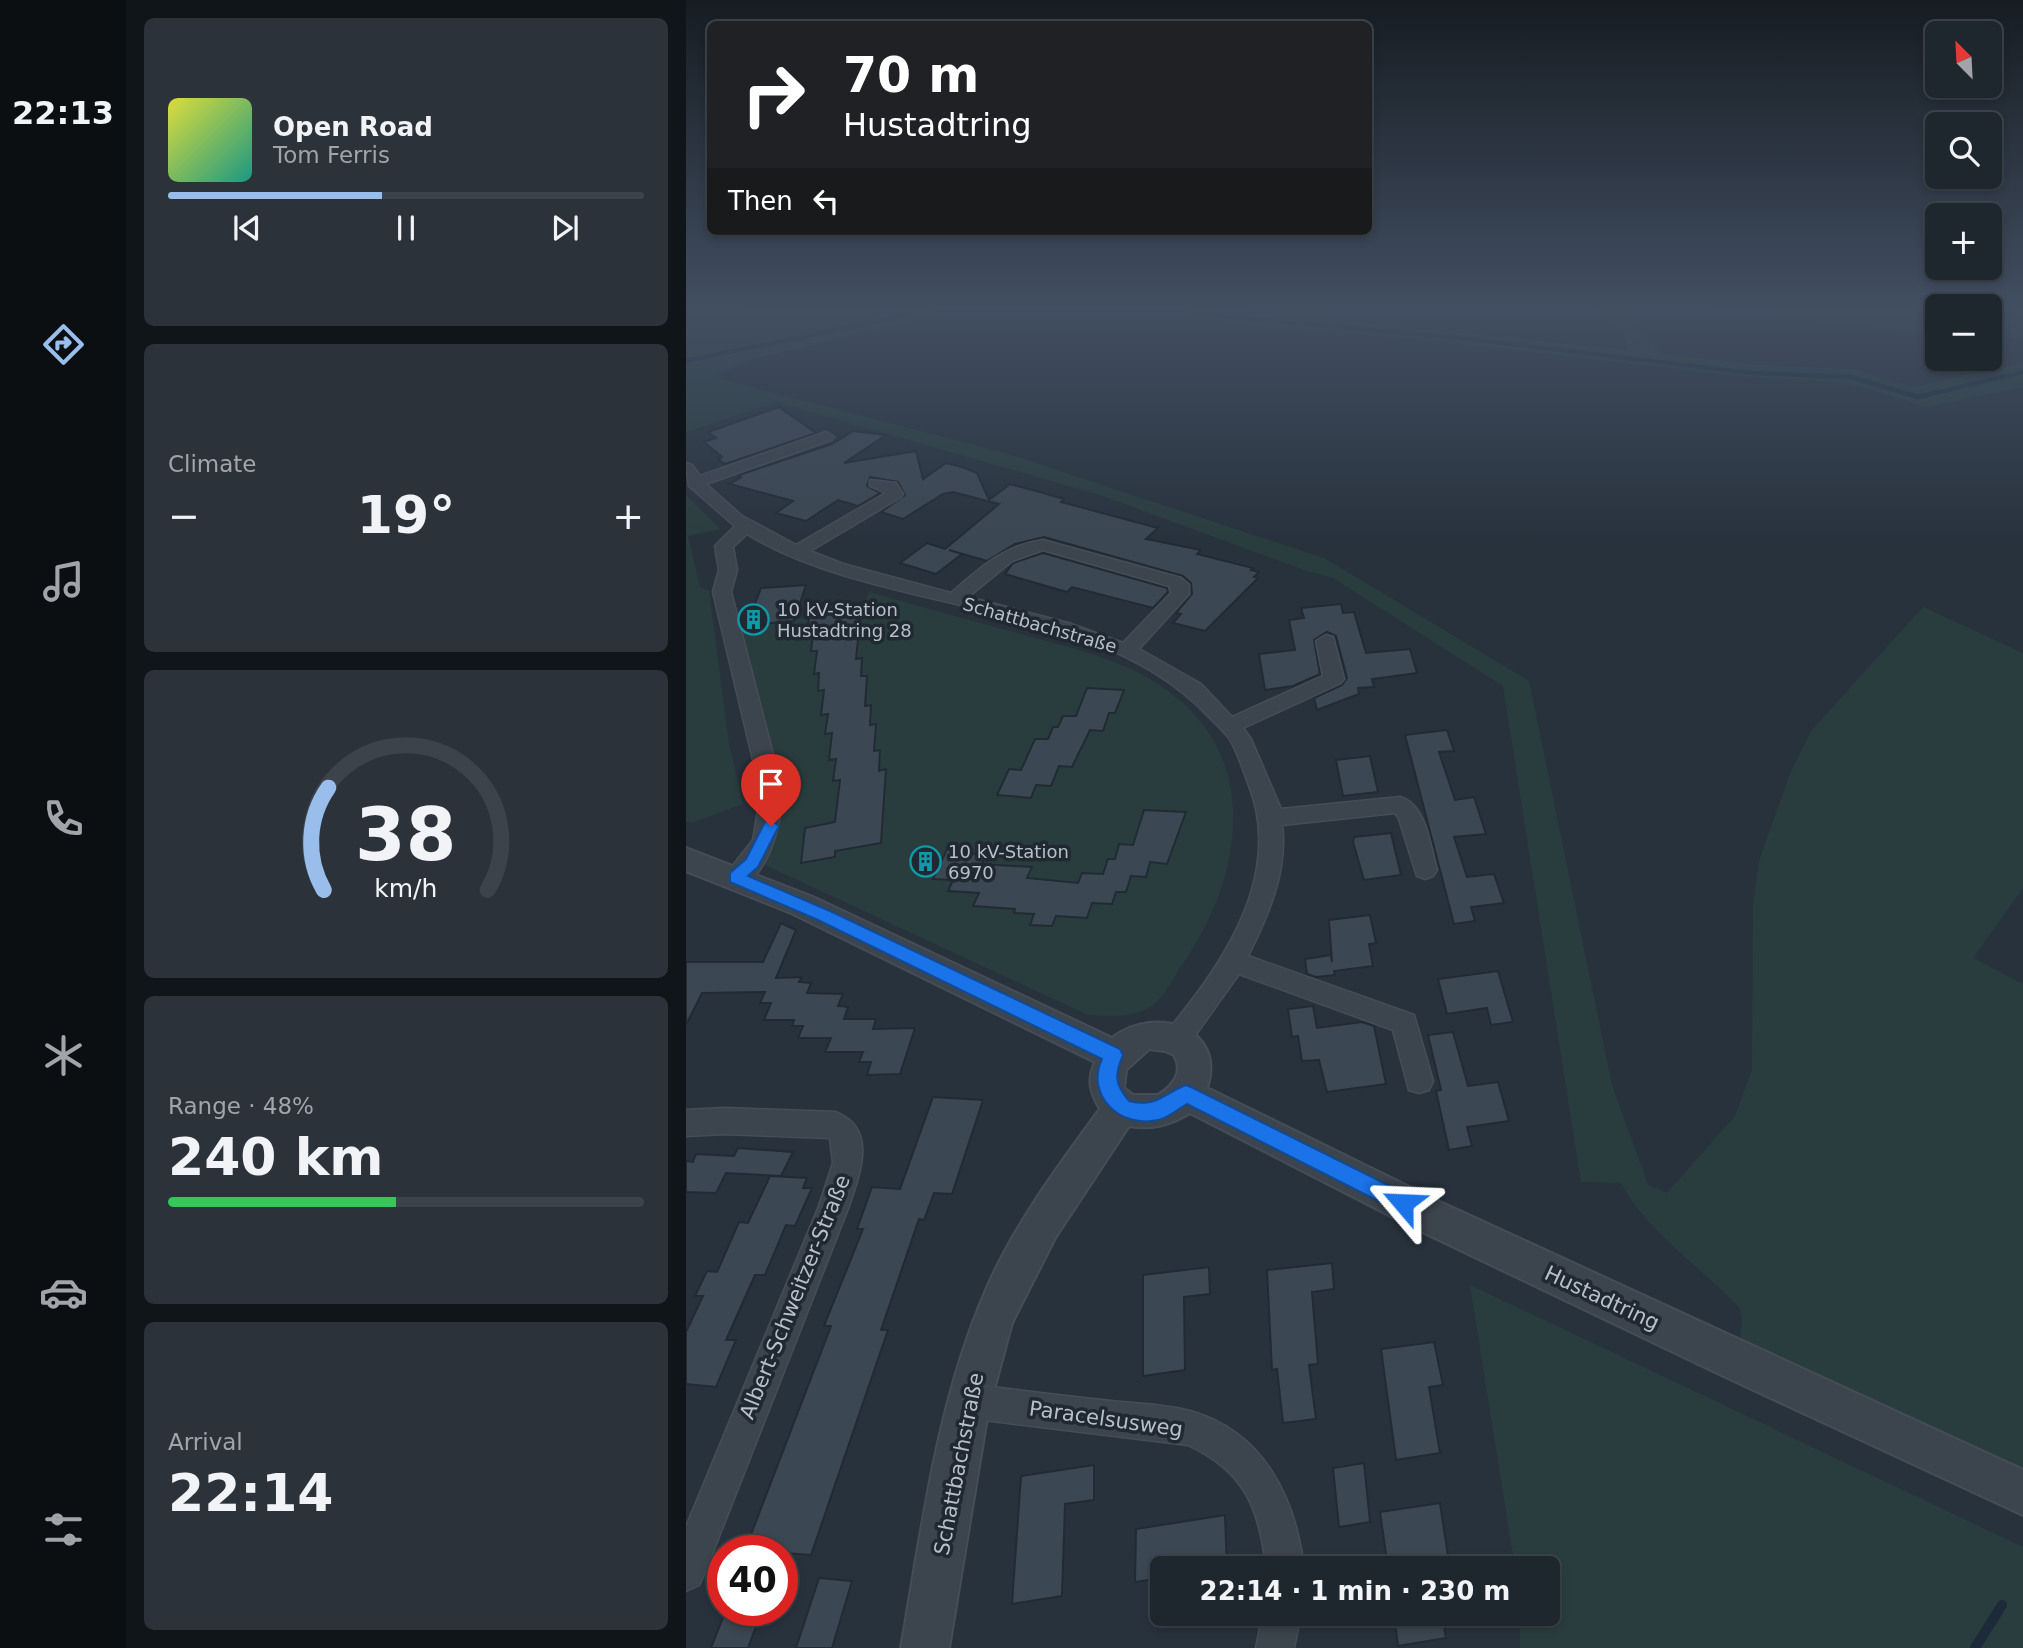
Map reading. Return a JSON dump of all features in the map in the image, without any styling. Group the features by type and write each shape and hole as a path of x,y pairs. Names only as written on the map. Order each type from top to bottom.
{"street":[{"path":"695,483 826,437"},
{"name":"Schattbachstraße","path":"686,468 695,483 744,527 794,553 872,580 1128,649 1161,665 1190,684 1233,725 1256,762 1272,818 1272,848 1262,895 1233,961 1196,1017 1177,1039"},
{"path":"794,553 862,516 895,494 890,486 876,483"},
{"path":"736,877 761,848 771,826 772,793 722,592 729,570 724,546 744,527"},
{"name":"Schattbachstraße","path":"953,600 1014,550 1043,545 1168,579 1180,585 1180,594 1128,649"},
{"path":"1233,725 1334,679 1326,641"},
{"path":"1272,818 1400,805 1410,816 1425,870"},
{"path":"686,859 736,877 824,915 1114,1055"},
{"path":"1233,961 1405,1023 1419,1081"},
{"path":"1158,1035 1177,1039 1195,1059 1195,1076 1186,1094 1156,1112 1132,1111 1122,1107 1107,1087 1106,1071 1114,1055 1138,1038 1158,1035"},
{"name":"Hustadtring","path":"1186,1094 1293,1150 1449,1225 2023,1493"},
{"name":"Schattbachstraße","path":"925,1648 968,1401 1001,1301 1077,1170 1122,1107"},
{"name":"Albert-Schweitzer-Straße","path":"686,1123 725,1121 835,1125 845,1132 848,1163 834,1206 686,1572"},
{"name":"Paracelsusweg","path":"968,1401 1189,1428 1217,1440 1242,1458 1257,1478 1282,1539 1284,1556"},
{"path":"1275,1648 1280,1626"}],"shaded area":[{"path":"686,387 751,387 1005,453 1324,558 1529,681 1612,1085 1648,1185 1667,1193 1735,1116 1752,1070 1753,905 1759,861 1789,776 1811,731 1923,607 2023,653 2023,888 1973,958 2023,984 2023,1471 1740,1342 1742,1318 1739,1307 1660,1234 1621,1183 1581,1182 1503,686 1333,578 1304,570 1100,495 777,402 686,432"},
{"path":"1862,387 2023,387 2023,387 1926,407"},
{"path":"686,495 720,529 688,536 700,587 709,591 729,744 743,804 691,823 686,821"},
{"path":"869,592 1084,652 1127,667 1167,690 1185,705 1209,734 1225,765 1232,799 1233,833 1227,868 1201,935 1166,991 1154,1004 1131,1014 1088,1015 763,864 778,827 785,793 741,625 862,612"},
{"path":"1470,1285 2023,1547 2023,1648 1520,1648 1520,1626 1560,1626 1560,1556 1513,1556"}],"building":[{"path":"779,407 816,433 725,464 718,459 722,457 704,442 716,438 708,432"},
{"path":"853,431 886,435 844,463 916,451 923,479 946,463 962,467 977,473 989,500 1010,484 1040,492 1064,499 1061,502 1158,528 1146,539 1201,550 1197,554 1253,568 1251,570 1259,572 1254,577 1258,578 1205,631 1173,623 1181,614 1176,613 1192,594 1191,583 1183,576 1044,537 1015,544 987,561 949,550 962,554 936,574 900,563 927,543 945,549 999,504 953,492 943,494 903,519 881,512 905,495 898,482 870,477 867,486 880,493 858,506 838,500 806,521 776,513 793,501 730,484 741,477 739,475 832,444"},
{"path":"1043,553 1167,588 1168,592 1153,608 1072,587 1067,592 1005,574 1013,563"},
{"path":"806,585 794,621 747,625 761,588"},
{"path":"865,602 860,619 856,659 862,658 861,676 867,676 865,706 871,705 870,725 876,724 874,751 880,750 879,771 886,769 881,843 835,851 835,857 801,863 805,828 835,822 840,780 833,781 836,759 829,760 832,733 825,734 828,714 821,715 824,690 818,691 819,673 814,674 817,651 811,651 813,634 807,635 810,607"},
{"path":"1341,604 1343,613 1354,612 1366,653 1410,649 1417,673 1372,679 1374,687 1358,688 1359,694 1317,710 1314,698 1342,685 1347,678 1336,636 1327,632 1314,640 1320,674 1293,686 1265,690 1259,654 1295,650 1289,620 1304,618 1301,608"},
{"path":"1087,688 1124,690 1115,713 1109,713 1103,731 1090,730 1072,767 1059,766 1051,786 1036,785 1031,798 997,795 1009,769 1021,770 1035,739 1048,739 1053,727 1058,727 1063,716 1076,716"},
{"path":"1447,730 1454,751 1439,752 1455,800 1474,797 1486,834 1454,837 1467,877 1494,874 1504,903 1471,907 1475,921 1454,924 1405,735"},
{"path":"1370,756 1378,792 1343,796 1336,760"},
{"path":"1144,810 1186,812 1167,864 1150,862 1146,877 1131,876 1126,892 1116,892 1112,904 1092,903 1087,918 1056,916 1052,926 1030,925 1034,914 1014,913 1015,909 973,906 979,893 948,891 953,880 933,879 948,847 954,847 968,848 966,853 986,855 982,864 1032,867 1027,878 1078,883 1082,873 1103,874 1108,859 1115,859 1119,844 1133,845"},
{"path":"1391,833 1401,875 1364,880 1353,842 1354,837"},
{"path":"1370,915 1376,943 1369,944 1373,966 1334,971 1335,975 1316,977 1307,974 1305,959 1331,955 1332,962 1329,920"},
{"path":"781,923 796,930 776,978 802,977 799,982 811,983 807,993 843,994 838,1006 848,1007 844,1019 876,1019 873,1029 915,1028 900,1074 867,1075 871,1062 859,1062 863,1052 825,1052 831,1038 798,1038 803,1026 792,1026 794,1020 764,1020 771,1003 760,1003 765,992 702,993 686,1025 686,962 763,962"},
{"path":"1498,971 1513,1022 1491,1025 1487,1008 1447,1014 1438,979"},
{"path":"1313,1006 1317,1028 1362,1022 1374,1026 1386,1084 1327,1092 1319,1060 1302,1061 1298,1036 1292,1037 1288,1009"},
{"path":"1453,1032 1468,1086 1498,1082 1509,1121 1467,1127 1472,1146 1449,1150 1436,1091 1441,1090 1428,1035"},
{"path":"933,1097 983,1100 952,1194 934,1193 924,1220 919,1219 881,1330 888,1330 811,1555 798,1554 798,1535 751,1535 831,1326 824,1326 863,1229 857,1229 872,1187 900,1189"},
{"path":"738,1148 793,1152 781,1176 726,1173 716,1193 686,1192 686,1161 693,1162 696,1154 734,1156"},
{"path":"770,1176 807,1178 803,1188 812,1188 795,1226 786,1225 765,1275 755,1275 726,1340 736,1340 716,1387 686,1384 686,1332 703,1296 695,1296 707,1271 717,1272 739,1222 748,1223"},
{"path":"1332,1263 1334,1289 1312,1292 1318,1364 1309,1365 1316,1419 1283,1423 1277,1369 1272,1370 1267,1270"},
{"path":"1209,1267 1210,1294 1184,1297 1185,1370 1143,1376 1143,1275"},
{"path":"1434,1342 1443,1385 1429,1387 1440,1453 1396,1460 1381,1349"},
{"path":"1364,1463 1370,1522 1339,1527 1333,1468"},
{"path":"1094,1465 1094,1500 1065,1504 1062,1596 1012,1604 1021,1476"},
{"path":"1440,1503 1448,1556 1386,1556 1380,1512"},
{"path":"1225,1515 1227,1556 1150,1556 1150,1580 1135,1582 1136,1529"},
{"path":"819,1578 852,1581 832,1648 796,1648"},
{"path":"720,1626 756,1626 748,1648 711,1648"},
{"path":"1396,1626 1444,1626 1446,1638 1398,1646"}],"waterway":[{"path":"1884,387 1918,397 1960,387"},
{"path":"1975,1648 2002,1605"}],"place":[{"name":"10 kV-Station Hustadtring 28","path":"754,619"},
{"name":"10 kV-Station 6970","path":"925,861"}],"route":[{"path":"771,826 752,863 736,877 824,915 992,999 1114,1055 1105,1079 1110,1095 1122,1107 1144,1113 1156,1112 1178,1102 1186,1094 1403,1203"}]}
